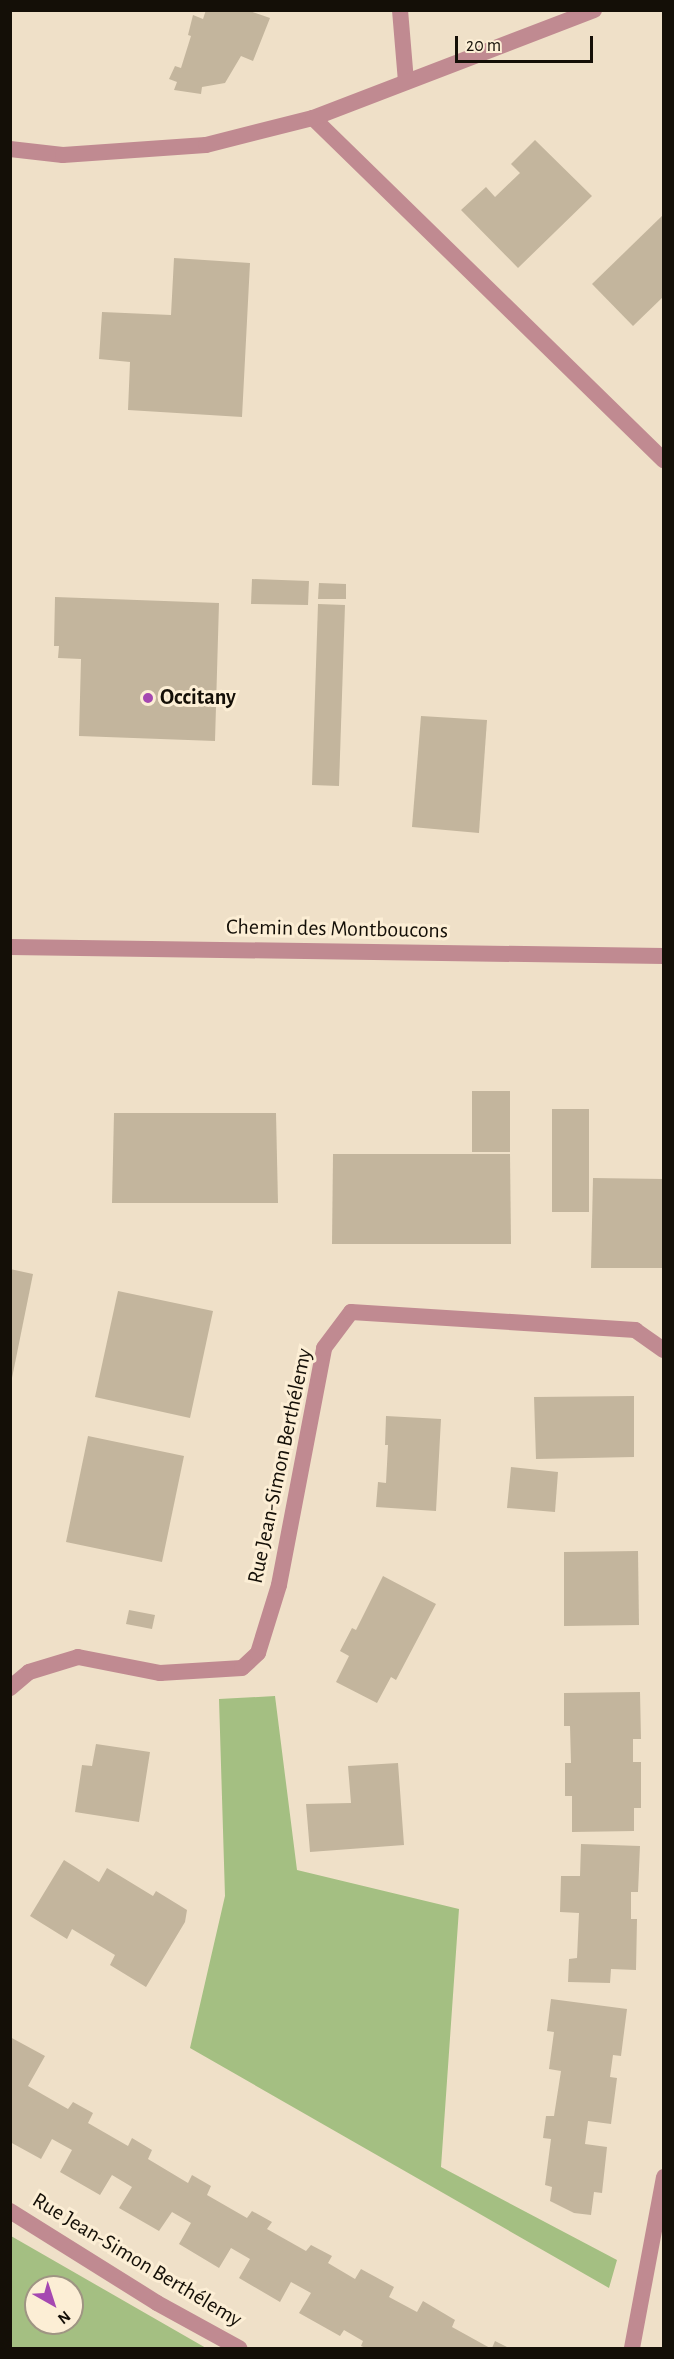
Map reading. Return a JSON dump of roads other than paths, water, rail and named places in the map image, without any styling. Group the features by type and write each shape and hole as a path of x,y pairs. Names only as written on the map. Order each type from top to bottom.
{"street":[{"path":"400,10 406,82"},
{"path":"10,149 63,155 206,145 313,118 594,10"},
{"path":"313,118 663,460"},
{"name":"Chemin des Montboucons","path":"10,947 663,956"},
{"name":"Rue Jean-Simon Berthélemy","path":"10,1688 29,1672 78,1657 160,1673 242,1668 258,1653 279,1586 324,1348 351,1312 634,1330 663,1350"},
{"path":"632,2349 663,2177"},
{"name":"Rue Jean-Simon Berthélemy","path":"10,2211 157,2303 240,2349"}],"place":[{"name":"Occitany","path":"148,698"}]}
